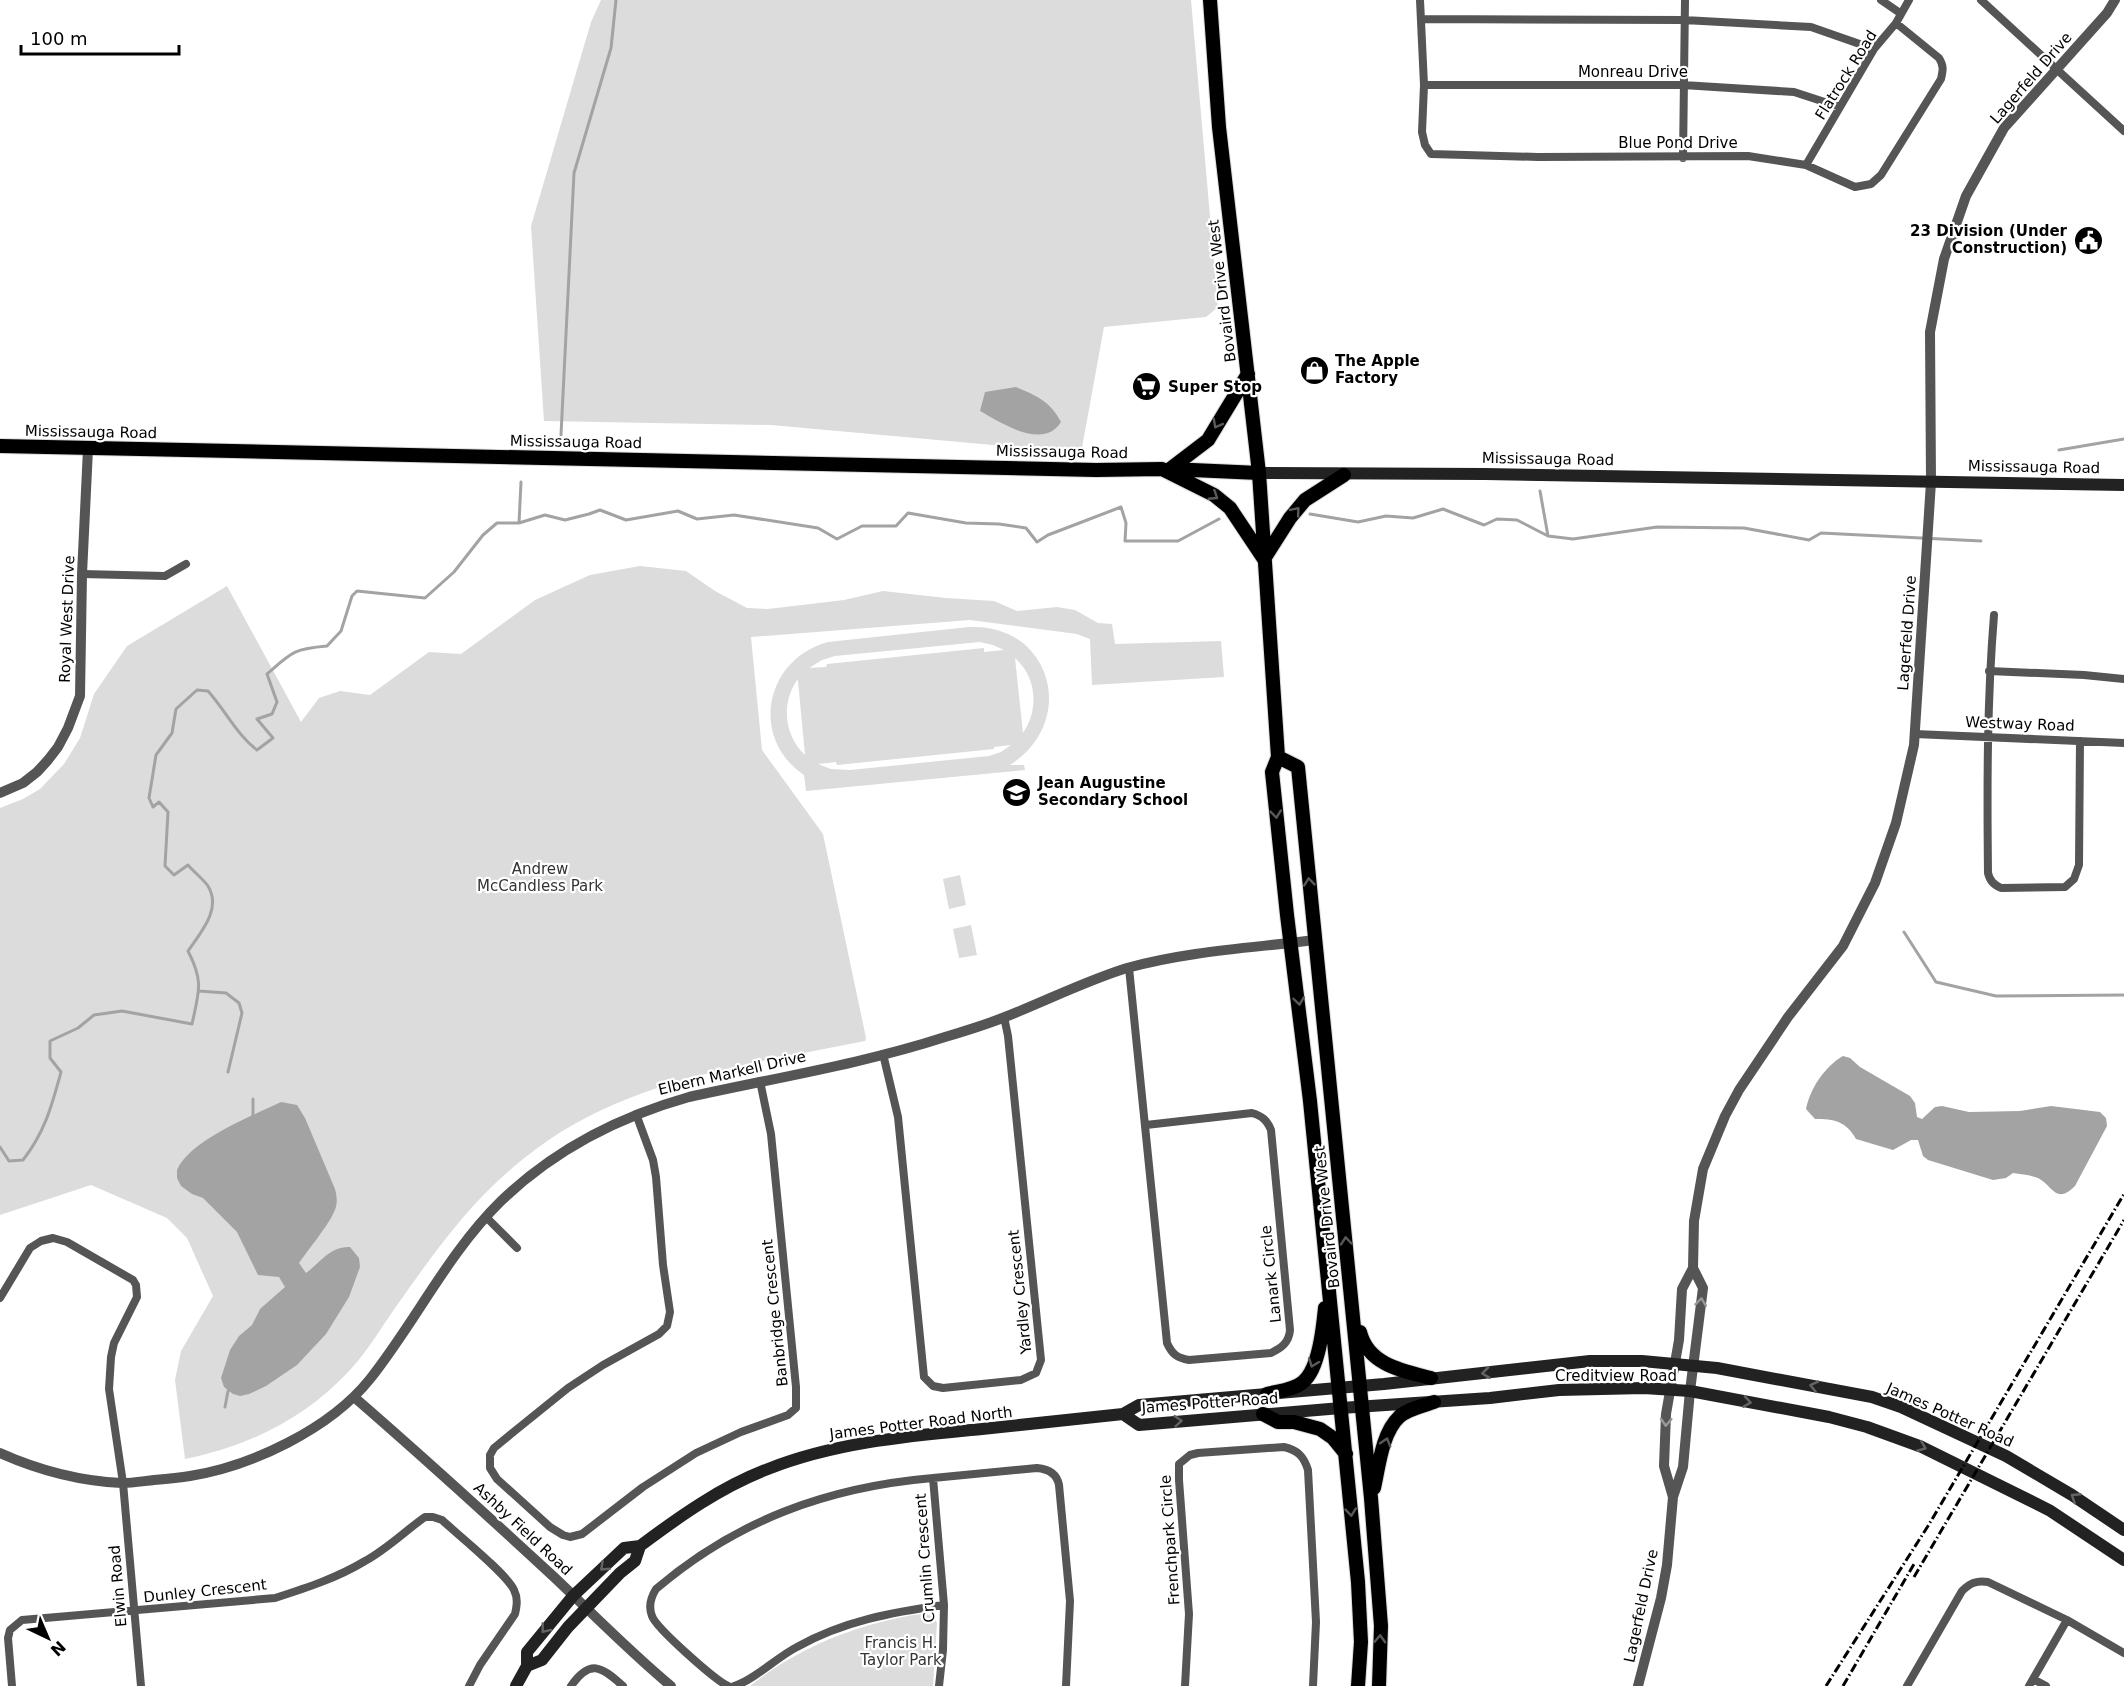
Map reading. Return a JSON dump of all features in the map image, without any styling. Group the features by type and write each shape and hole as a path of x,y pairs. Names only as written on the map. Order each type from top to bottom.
{"main road":[{"name":"Bovaird Drive West","path":"1210,0 1219,128 1259,473 1278,757 1272,772 1310,1101 1358,1582 1361,1642 1358,1686"},
{"path":"1248,374 1208,440 1166,469 1214,495 1230,508 1264,560 1290,518 1305,500 1344,475"},
{"name":"Mississauga Road","path":"0,446 1096,470 1166,469 1344,475 1485,474 2124,485"},
{"name":"Bovaird Drive West","path":"1278,757 1298,767 1363,1407 1380,1626 1379,1686"},
{"path":"1267,1394 1293,1388 1304,1381 1310,1371 1322,1335 1328,1286"},
{"path":"1352,1300 1362,1340 1382,1363 1431,1378"},
{"name":"Creditview Road","path":"1361,1386 1582,1362 1633,1361 1674,1364"},
{"name":"James Potter Road","path":"1674,1364 1717,1368 1786,1380 1872,1397 1901,1407 1970,1438 2032,1470 2124,1530"},
{"name":"James Potter Road","path":"1361,1386 1139,1406 1123,1414 1138,1425 1363,1407"},
{"name":"Creditview Road","path":"1363,1407 1490,1398 1560,1389 1670,1389 1798,1411 1867,1427 1922,1447 2049,1510 2124,1560"},
{"path":"1371,1498 1389,1431 1393,1424 1400,1415 1434,1402"},
{"name":"James Potter Road North","path":"640,1546 702,1502 734,1484 769,1468 828,1449 922,1435 1123,1414"},
{"path":"1263,1414 1278,1422 1294,1422 1320,1429 1333,1438 1346,1454"},
{"path":"516,1686 527,1666 527,1653 573,1596 624,1548 640,1546 635,1561 585,1608 542,1660 527,1666"}],"street":[{"name":"Blue Pond Drive","path":"1420,0 1424,85 1422,132 1425,145 1431,154 1683,158 1748,156 1806,165 1855,187 1871,184 1881,175 1941,79 1943,63 1939,58 1896,23"},
{"path":"1683,158 1685,0"},
{"path":"1881,0 1900,13"},
{"name":"Flatrock Road","path":"1806,165 1874,50 1896,23 1909,0"},
{"path":"1981,0 2124,131"},
{"name":"Lagerfeld Drive","path":"1673,1497 1664,1466 1666,1414 1679,1337 1682,1289 1693,1268 1694,1221 1703,1169 1725,1116 1739,1090 1788,1017 1843,946 1875,883 1896,823 1915,734 1931,482 1930,332 1944,259 1966,196 2004,128 2107,13 2115,0"},
{"path":"1420,19 1684,20 1811,27 1874,50"},
{"name":"Monreau Drive","path":"1424,85 1683,85 1794,92 1840,107"},
{"name":"Royal West Drive","path":"0,793 15,787 38,772 58,747 80,696 82,574 88,449"},
{"path":"82,574 165,576 186,564"},
{"path":"1994,615 1989,671 1988,873 1989,880 2001,888 2064,887 2070,884 2078,873 2080,741"},
{"path":"1989,671 2124,679"},
{"name":"Westway Road","path":"1915,734 2124,743"},
{"name":"Elbern Markell Drive","path":"0,1453 62,1474 123,1483 190,1476 266,1453 308,1431 354,1397 400,1337 453,1256 486,1217 520,1184 557,1155 594,1133 636,1114 689,1097 883,1054 943,1038 1004,1017 1069,989 1129,968 1182,956 1315,940"},
{"name":"Lanark Circle","path":"1129,968 1167,1343 1180,1359 1189,1360 1270,1353 1279,1349 1286,1344 1290,1337 1290,1330 1271,1130 1268,1124 1260,1115 1252,1113 1146,1125"},
{"name":"Yardley Crescent","path":"883,1054 898,1117 924,1377 933,1386 943,1388 1021,1380 1036,1373 1041,1360 1008,1036 1004,1017"},
{"name":"Banbridge Crescent","path":"636,1114 653,1160 656,1177 663,1265 670,1312 667,1326 659,1334 603,1365 568,1388 494,1448 490,1455 490,1468 497,1479 563,1536 582,1534 643,1487 677,1465 720,1442 788,1415 796,1407 796,1387 771,1134 760,1082"},
{"path":"486,1217 517,1248"},
{"name":"Elwin Road","path":"0,1298 30,1248 41,1241 53,1238 68,1242 133,1280 136,1285 137,1297 114,1344 109,1378 123,1483 141,1686"},
{"name":"Lagerfeld Drive","path":"1638,1686 1663,1590 1673,1497 1683,1467 1703,1288 1693,1268"},
{"name":"Ashby Field Road","path":"354,1397 441,1473 671,1686"},
{"name":"Frenchpark Circle","path":"1185,1686 1189,1614 1179,1464 1190,1455 1198,1453 1284,1447 1292,1449 1303,1458 1308,1470 1316,1622 1313,1686"},
{"name":"Crumlin Crescent","path":"939,1686 944,1605 933,1478 1037,1468 1050,1471 1058,1480 1070,1601 1066,1686"},
{"path":"728,1686 714,1677 658,1626 650,1610 652,1596 656,1589 710,1549 744,1529 783,1511 852,1490 933,1478"},
{"name":"Dunley Crescent","path":"134,1611 265,1599 304,1589 367,1560 425,1517 433,1517 442,1520 509,1582 516,1596 515,1614 480,1665 469,1686"},
{"path":"1907,1686 1962,1591 1980,1581 1988,1582 2067,1620 2124,1653"},
{"path":"734,1686 743,1683 792,1649 824,1633 885,1614 944,1605"},
{"path":"12,1686 8,1638 10,1630 22,1620 134,1611"},
{"path":"2046,1686 2031,1682 2067,1620"},
{"path":"571,1686 585,1670 598,1667 623,1686"}],"green space":[{"path":"601,0 1191,0 1218,307 1206,317 1104,327 1081,453 771,425 544,421 531,226 591,22"},
{"name":"Andrew McCandless Park","path":"640,566 686,571 715,591 747,608 768,609 844,600 883,591 994,601 1017,611 1057,607 1075,610 1098,623 1112,624 1115,644 1221,641 1224,677 1092,685 1090,639 1077,634 970,620 751,637 762,750 823,834 865,1041 694,1077 612,1105 573,1125 536,1149 476,1203 427,1263 362,1356 333,1387 315,1402 275,1428 232,1446 185,1459 175,1380 181,1351 213,1296 187,1238 167,1218 91,1185 0,1215 0,808 40,789 64,764 80,738 94,694 127,646 227,586 301,722 319,698 340,691 370,695 429,652 461,654 535,600 590,575"},
{"path":"969,627 997,630 1020,641 1036,657 1046,678 1049,701 1044,724 1031,746 1010,765 1024,765 1025,770 806,791 804,775 787,759 776,741 771,721 772,701 778,682 790,665 807,651 828,642","holes":["980,642 1004,650 984,652 984,648 827,664 826,667 809,668 822,660 835,656","1015,658 1028,674 1033,694 1032,714 1023,733","797,680 805,755 793,738 787,719 792,689","1011,745 989,756 850,770 831,769 818,764 836,762 837,765 994,749 994,747"]},
{"path":"960,875 966,905 949,909 943,879"},
{"path":"971,925 977,955 959,958 953,929"},
{"name":"Francis H. Taylor Park","path":"913,1615 930,1615 937,1623 933,1686 750,1686 787,1660 827,1640 869,1625"}],"shaded area":[{"path":"1016,387 1037,396 1052,409 1061,422 1053,430 1044,434 1033,434 1010,427 980,411 985,392"},
{"path":"1843,1056 1850,1058 1860,1067 1910,1096 1915,1103 1917,1117 1922,1119 1935,1107 1942,1106 1969,1112 2020,1111 2051,1106 2100,1112 2106,1118 2107,1126 2075,1186 2063,1194 2055,1192 2038,1178 2022,1174 2013,1173 2006,1178 1993,1180 1928,1160 1923,1156 1918,1140 1911,1140 1893,1150 1856,1139 1848,1128 1839,1122 1815,1119 1806,1109 1811,1094 1824,1072"},
{"path":"281,1102 297,1105 305,1118 337,1198 331,1218 299,1263 306,1273 331,1252 350,1247 359,1258 360,1267 349,1297 326,1334 297,1365 266,1386 240,1396 224,1387 221,1378 230,1350 239,1336 252,1325 260,1309 285,1287 279,1277 258,1275 237,1232 203,1198 181,1186 177,1178 177,1170 184,1159 208,1139"}],"waterway":[{"path":"561,435 574,173 611,48 616,0"},
{"path":"2059,450 2124,439"},
{"path":"519,523 521,482"},
{"path":"1540,491 1548,536"},
{"path":"0,1147 9,1161 23,1160 42,1129 61,1072 50,1058 50,1041 78,1028 94,1015 122,1011 192,1024 199,987 196,971 188,951 208,920 213,903 212,895 206,883 188,865 174,875 165,866 168,812 159,802 153,807 149,798 156,755 172,733 176,709 197,690 208,691 243,737 257,750 273,738 257,719 272,714 277,702 267,674 300,650 327,646 341,631 352,596 357,591 425,598 454,572 483,535 497,523 519,523 545,515 565,520 600,510 626,520 678,511 697,519 734,515 818,528 837,539 862,526 896,526 908,513 966,523 1026,528 1037,542 1048,535 1121,507 1126,523 1125,541 1178,541 1219,519"},
{"path":"1310,514 1358,522 1386,516 1413,518 1443,509 1484,525 1497,519 1517,520 1548,536 1573,539 1657,527 1744,528 1809,540 1821,533 1981,541"},
{"path":"1904,932 1936,982 1996,996 2124,995"},
{"path":"199,991 226,993 239,1003 242,1013 228,1072"},
{"path":"253,1099 253,1119"},
{"path":"225,1407 228,1391 231,1389"}],"railway":[{"path":"1826,1686 1928,1526 2124,1194"},
{"path":"1914,1577 2124,1220"},
{"path":"1843,1686 1914,1564"}],"place":[{"name":"23 Division (Under Construction)","path":"2088,240"},
{"name":"The Apple Factory","path":"1314,370"},
{"name":"Super Stop","path":"1147,387"},
{"name":"Jean Augustine Secondary School","path":"1017,792"}]}
